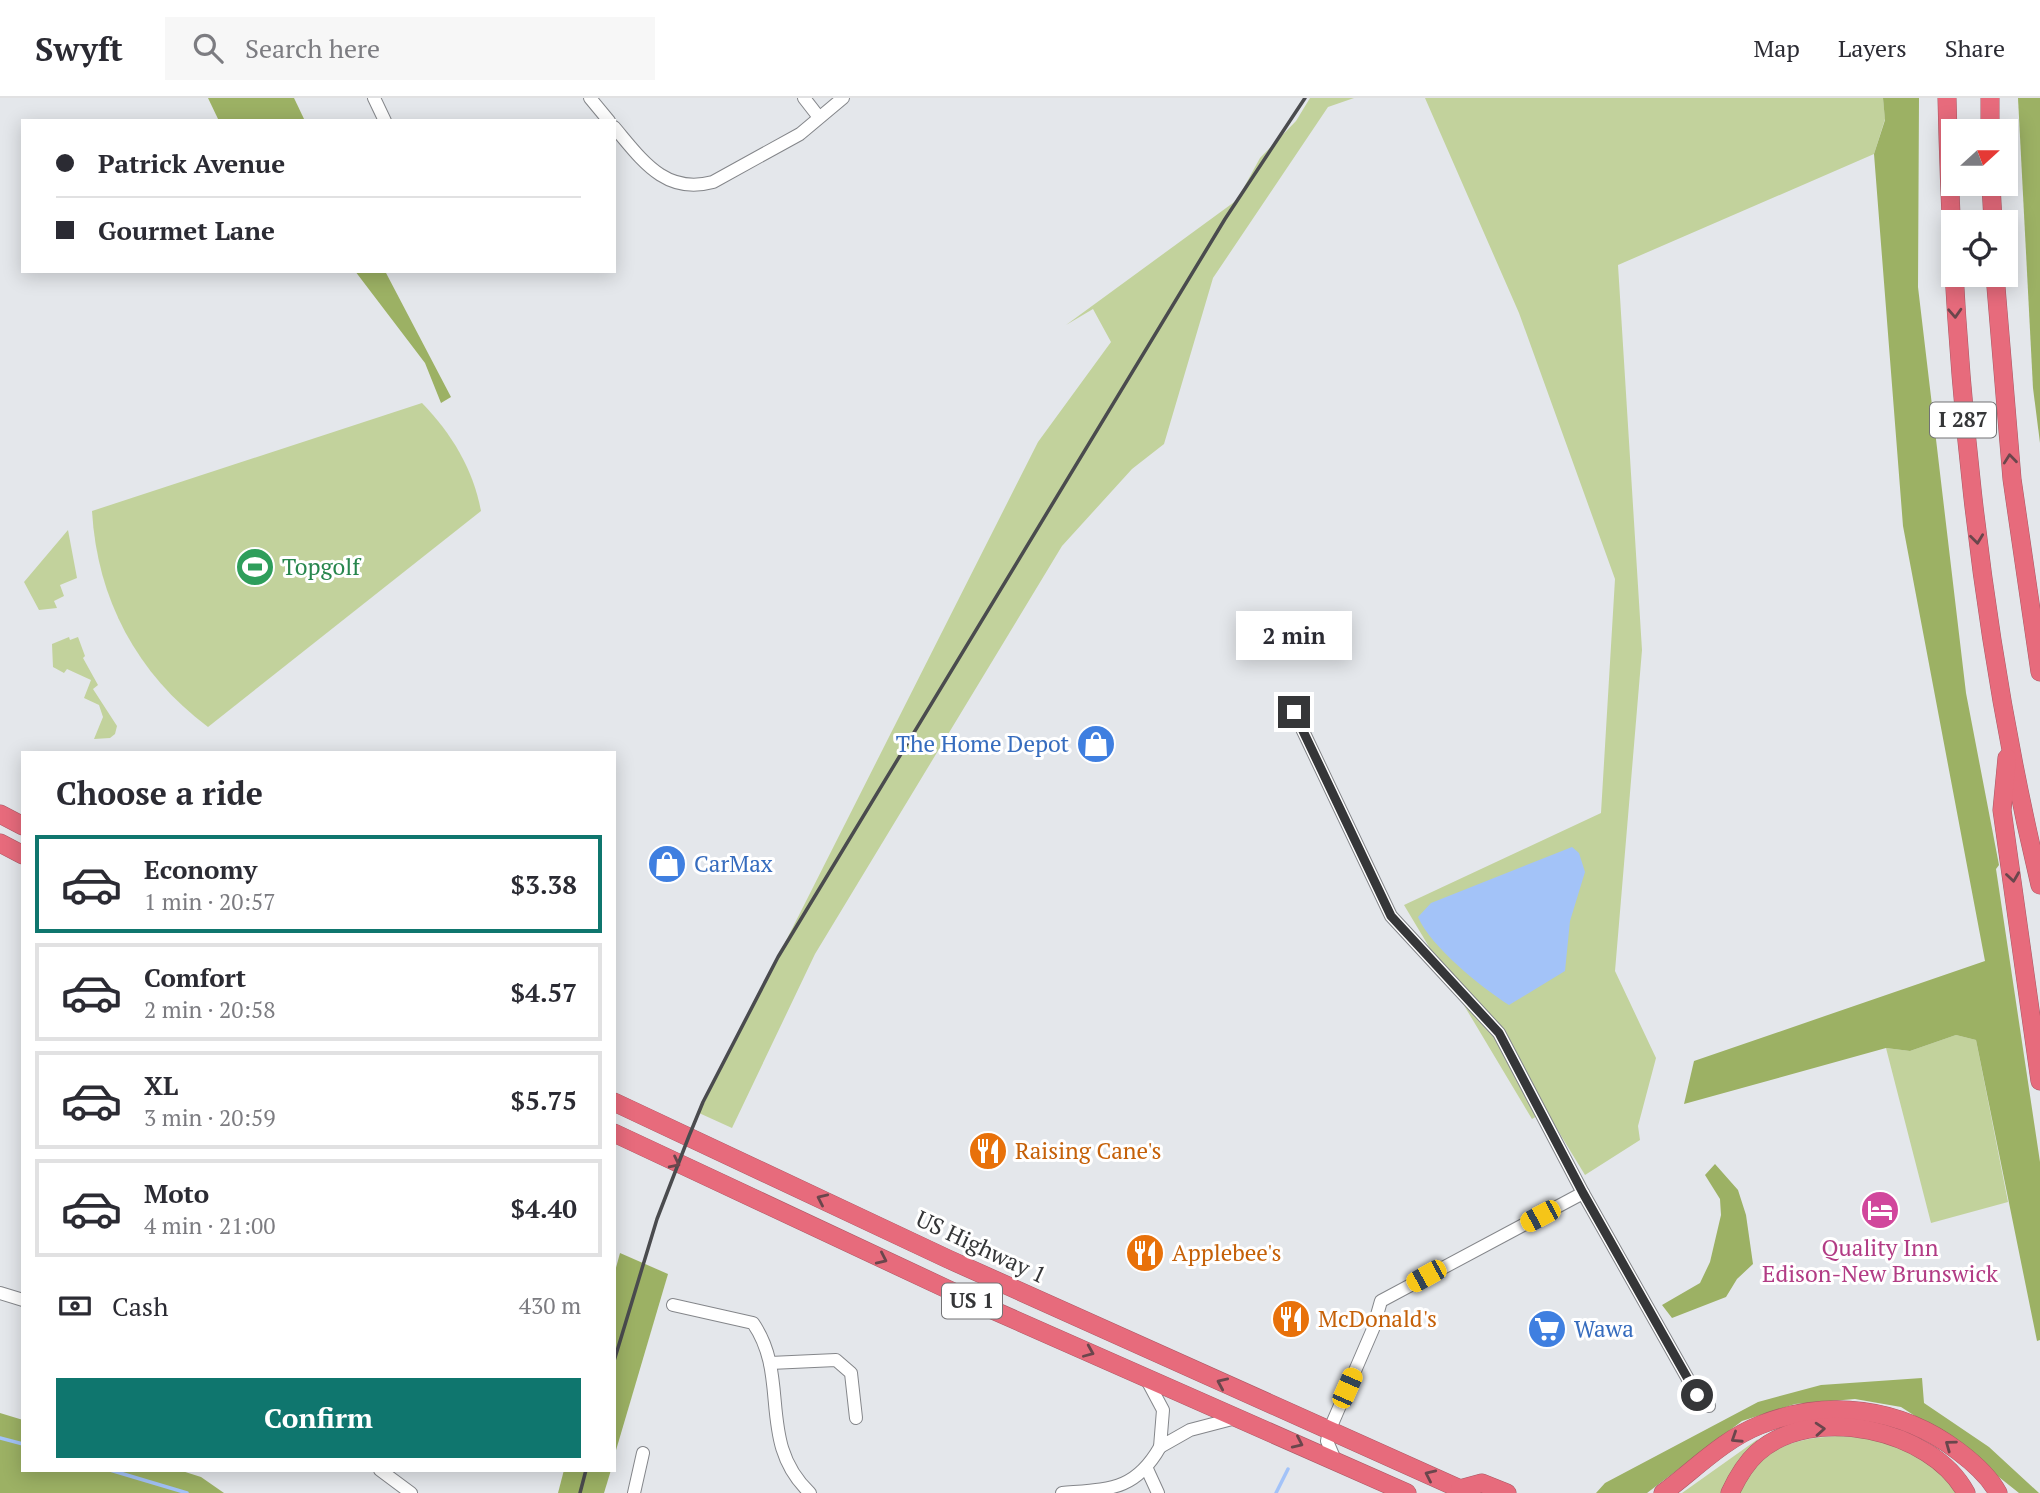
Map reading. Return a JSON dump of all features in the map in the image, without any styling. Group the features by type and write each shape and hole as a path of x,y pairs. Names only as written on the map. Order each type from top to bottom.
{"highway":[{"name":"I 287","path":"1947,98 1950,232 1962,409 1984,596 2009,740 2040,885"},
{"path":"1990,98 1990,119"},
{"name":"I 287","path":"1996,287 2012,480 2040,672"},
{"path":"2009,740 2002,810 2040,1081"},
{"path":"0,814 21,825"},
{"path":"0,842 21,854"},
{"name":"US Highway 1","path":"616,1103 959,1264 1329,1431"},
{"name":"US 1","path":"616,1134 979,1304 1143,1374 1407,1493"},
{"path":"1663,1493 1715,1452 1757,1425 1792,1414 1826,1409 1864,1411 1923,1428 1961,1454 1999,1490"},
{"path":"1730,1493 1746,1465 1765,1447 1793,1433 1827,1428 1885,1434 1917,1447 1951,1471 1966,1493"},
{"name":"US 1","path":"1329,1431 1465,1491"},
{"path":"1340,1462 1374,1493"},
{"path":"1465,1491 1482,1483 1507,1493"}],"street":[{"path":"374,98 384,119"},
{"path":"590,98 607,119"},
{"path":"804,98 818,116"},
{"path":"616,129 652,171 666,181 698,186 713,182 800,135 818,116 843,98"},
{"path":"1294,712 1391,916 1499,1033 1583,1193 1697,1395 1709,1406"},
{"path":"1340,1462 1329,1450 1329,1431 1373,1329 1381,1301 1583,1193"},
{"path":"0,1293 21,1299"},
{"path":"673,1305 753,1324 764,1339 770,1363 782,1454 792,1475 810,1493"},
{"path":"770,1363 836,1360 851,1373 856,1418"},
{"path":"1062,1493 1104,1490 1131,1480 1147,1469 1160,1447 1164,1410 1143,1374"},
{"path":"1160,1447 1190,1430 1238,1417"},
{"path":"634,1493 643,1452"},
{"path":"1147,1469 1158,1493"},
{"path":"383,1472 411,1493"}],"green space":[{"path":"208,98 294,98 304,119 218,119"},
{"path":"1310,98 1354,98 1328,107 1213,278 1164,444 1132,469 1062,546 815,954 732,1128 699,1113 1038,442 1111,342 1093,309 1066,325 1237,200 1260,158 1296,121"},
{"path":"1425,98 1883,98 1885,119 1874,154 1618,265 1642,650 1615,971 1656,1058 1638,1126 1640,1140 1585,1175 1546,1111 1532,1119 1404,905 1601,813 1615,579 1519,313"},
{"path":"1883,98 1919,98 1918,287 1966,693 1999,865 1996,869 2040,1162 2040,1340 2037,1341 1976,1040 1956,1035 1910,1051 1886,1048 1684,1104 1694,1061 1985,961 1903,526 1874,154 1885,120"},
{"path":"2018,98 2040,98 2040,443 2033,388"},
{"path":"357,273 386,273 451,397 441,403 425,363"},
{"name":"Topgolf","path":"422,403 443,427 460,453 473,481 481,511 208,727 161,683 141,659 125,632 102,574 92,511"},
{"path":"68,530 77,578 60,585 64,596 54,601 57,608 39,610 24,582"},
{"path":"69,637 70,640 78,637 85,656 83,658 98,685 93,689 117,726 115,734 110,738 94,739 103,717 99,705 84,698 91,680 67,669 64,673 53,667 52,644"},
{"path":"1956,1035 1976,1040 2008,1202 1931,1223 1886,1048 1910,1051"},
{"path":"1715,1164 1738,1190 1746,1215 1753,1264 1737,1279 1726,1297 1672,1318 1662,1305 1700,1283 1710,1262 1721,1215 1720,1199 1705,1175"},
{"path":"620,1253 668,1274 616,1450 616,1268"},
{"path":"1922,1378 1924,1403 1989,1447 2039,1493 2019,1493 1951,1439 1901,1407 1855,1399 1795,1404 1742,1421 1647,1493 1596,1493 1605,1483 1758,1402 1821,1385"},
{"path":"0,1413 21,1419 21,1472 185,1472 201,1477 224,1493 0,1493"},
{"path":"1837,1436 1874,1440 1911,1451 1936,1467 1958,1493 1740,1493 1758,1466 1779,1449 1791,1443"},
{"path":"1758,1439 1721,1493 1682,1493"},
{"path":"563,1472 610,1472 604,1493 558,1493"}],"water":[{"path":"1572,847 1579,853 1585,872 1570,921 1565,971 1509,1005 1471,977 1445,953 1424,929 1418,917 1431,903"}],"waterway":[{"path":"0,1438 21,1443"},
{"path":"1276,1493 1288,1469"},
{"path":"117,1472 187,1493"}],"railway":[{"path":"616,1354 657,1219 689,1136 703,1102 778,957 1225,219 1305,98"},
{"path":"580,1493 585,1472"}],"place":[{"name":"Topgolf","path":"255,567"},
{"name":"The Home Depot","path":"1096,744"},
{"name":"CarMax","path":"667,864"},
{"name":"Raising Cane's","path":"988,1151"},
{"name":"Quality Inn Edison-New Brunswick","path":"1880,1210"},
{"name":"Applebee's","path":"1145,1253"},
{"name":"McDonald's","path":"1291,1319"},
{"name":"Wawa","path":"1547,1329"}],"route":[{"path":"1294,712 1391,916 1499,1033 1583,1193 1697,1395"}]}
